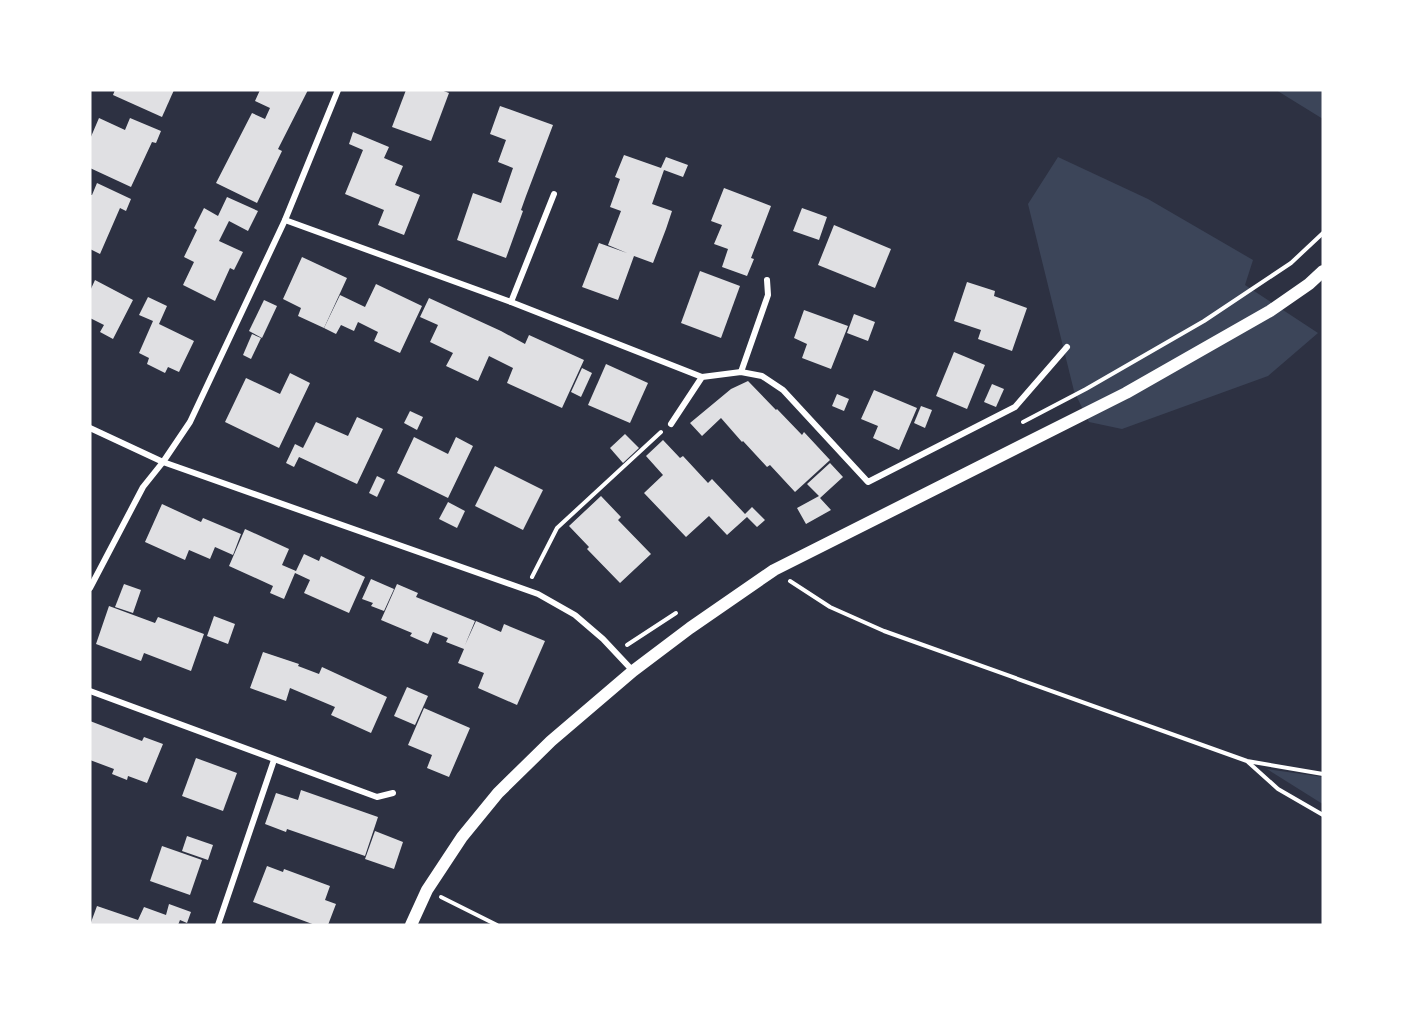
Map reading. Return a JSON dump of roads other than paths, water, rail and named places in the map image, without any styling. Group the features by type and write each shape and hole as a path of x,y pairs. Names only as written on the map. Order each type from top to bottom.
{"main road":[{"path":"411,925 427,890 462,837 498,793 551,741 633,671 690,628 774,570 1126,393 1270,311 1309,284 1323,271"}],"street":[{"path":"90,588 142,487 163,462 190,422 285,220 338,90"},
{"path":"511,302 554,194"},
{"path":"285,220 511,302 702,377 741,372 762,376 783,390 868,482 1015,407 1067,347"},
{"path":"741,372 768,295 767,280"},
{"path":"671,424 702,377"},
{"path":"90,428 163,462 538,594 575,615 603,639 633,671"},
{"path":"90,691 377,797 393,792"},
{"path":"218,925 274,760"}]}
